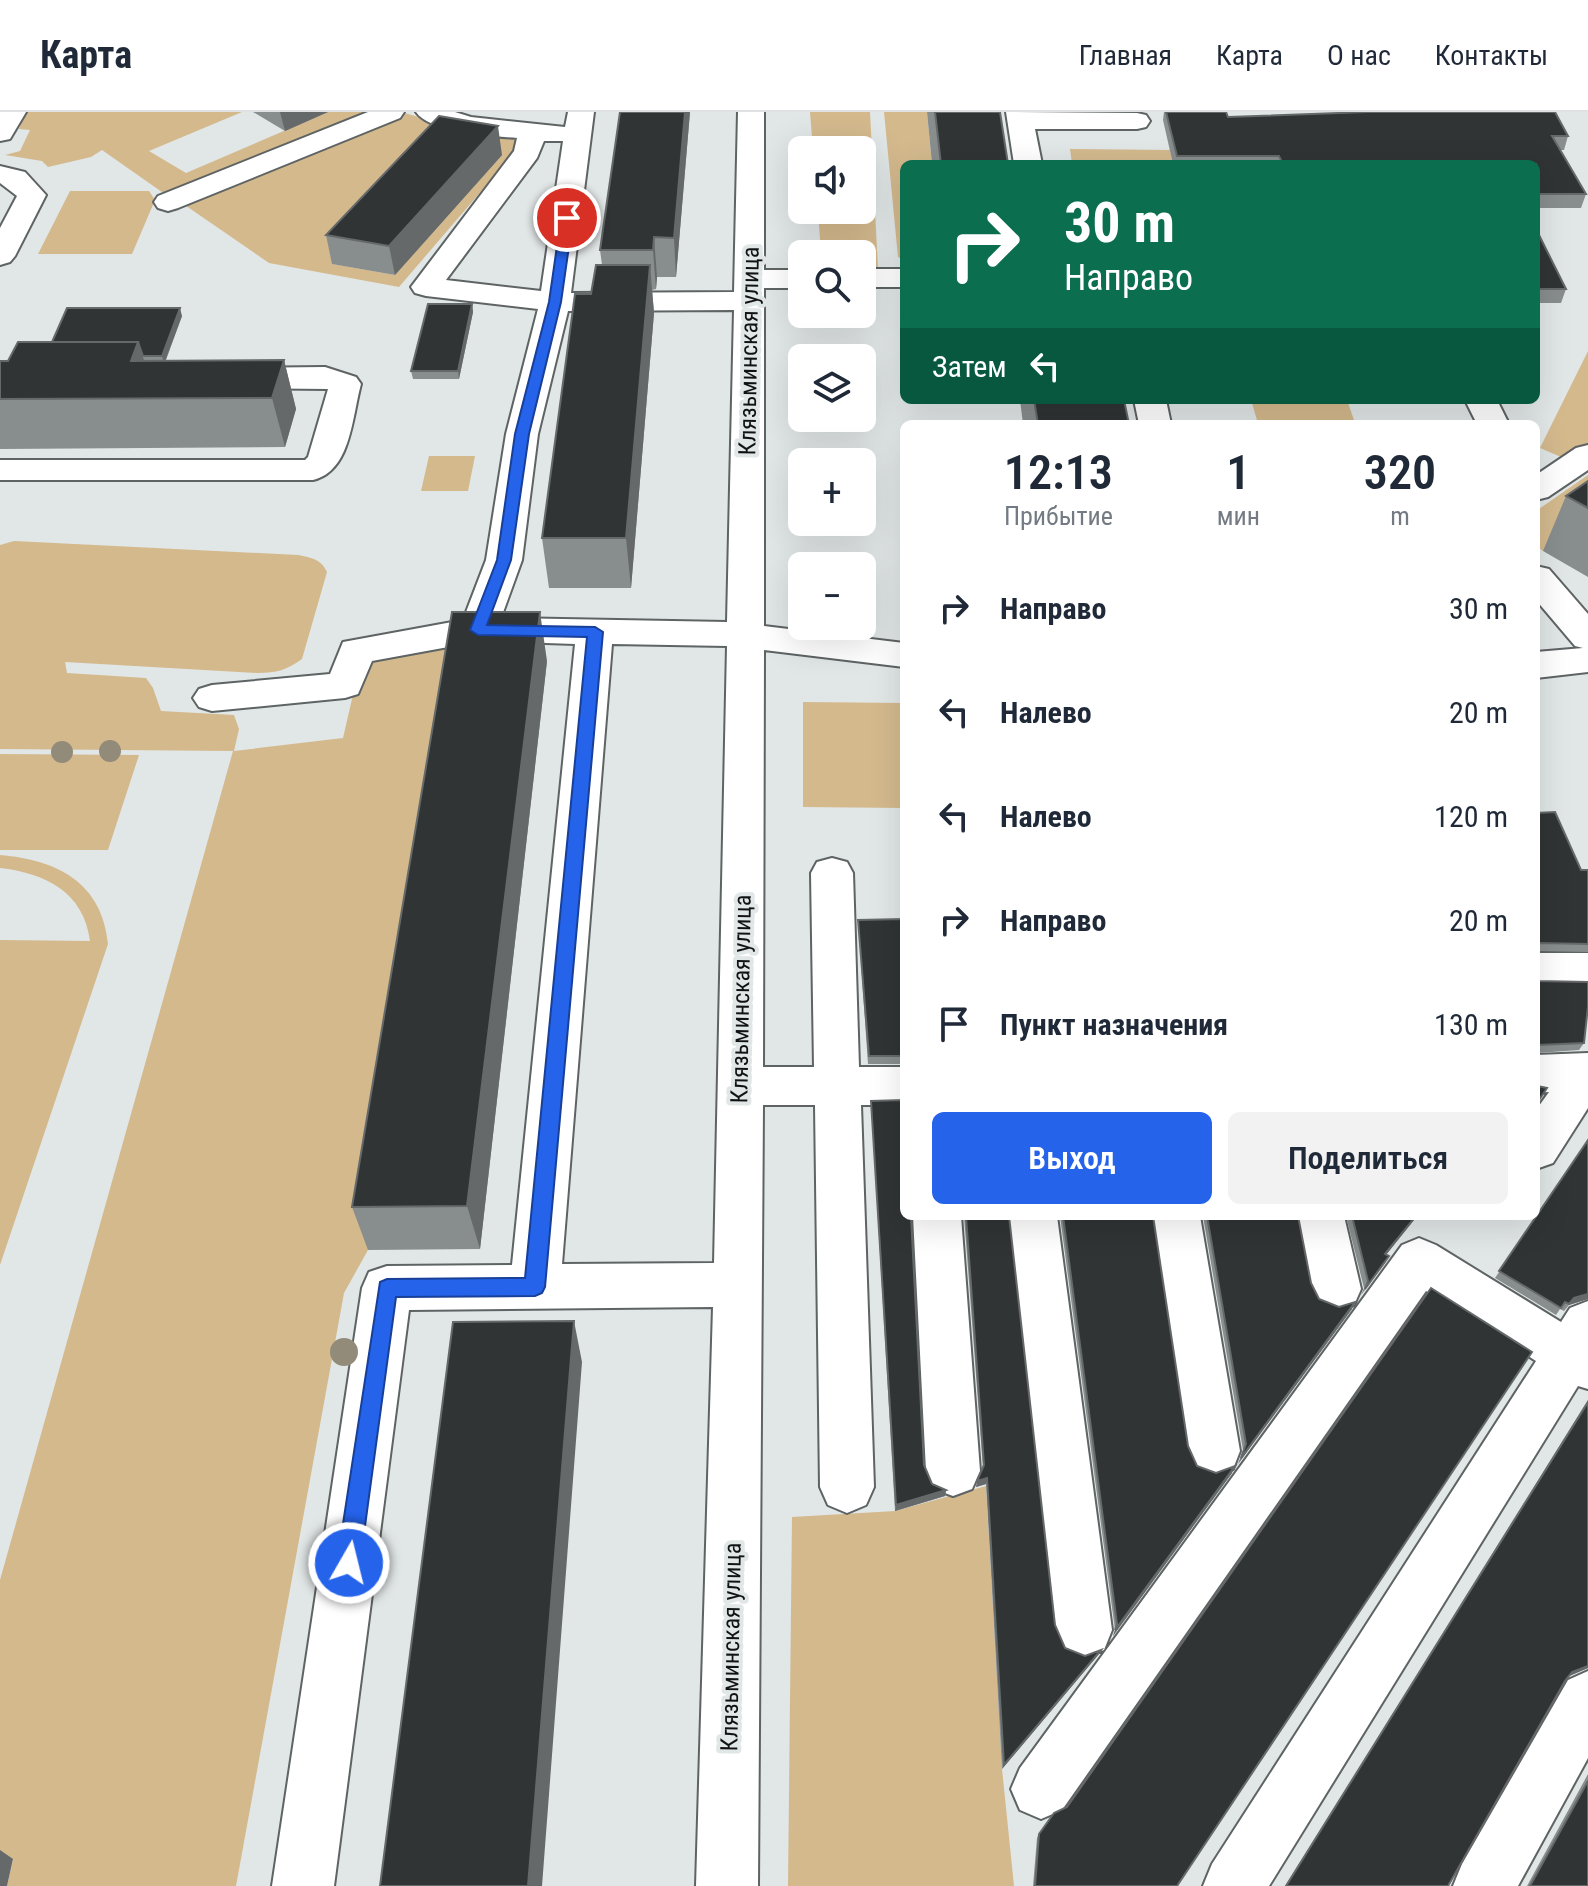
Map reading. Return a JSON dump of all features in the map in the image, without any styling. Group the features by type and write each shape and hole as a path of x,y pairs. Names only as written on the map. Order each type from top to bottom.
{"street":[{"path":"0,133 13,112"},
{"path":"168,202 391,112"},
{"path":"429,112 467,125 532,134 580,123 555,302 522,434 504,560 478,630"},
{"name":"Клязьминская улица","path":"727,1886 738,1285 751,112"},
{"path":"1027,160 1020,117 1137,121"},
{"path":"532,134 527,152 426,287 555,302 751,290 788,282"},
{"path":"0,174 15,178 32,195 0,256"},
{"path":"876,278 900,278"},
{"path":"0,470 313,470 324,461 345,384 325,377 201,378"},
{"path":"1540,487 1588,455"},
{"path":"1540,583 1586,657 1540,664"},
{"path":"212,698 345,685 356,651 478,630 745,634 788,643 900,655"},
{"path":"535,1287 595,632"},
{"path":"832,873 847,1487"},
{"path":"1540,970 1588,970"},
{"path":"1540,1074 1587,1072"},
{"path":"1540,1143 1587,1072"},
{"path":"740,1086 900,1086"},
{"path":"937,1220 953,1471"},
{"path":"1033,1220 1084,1630"},
{"path":"1177,1220 1214,1451"},
{"path":"1321,1220 1336,1289"},
{"path":"1041,1789 1419,1260 1582,1348 1234,1886"},
{"path":"303,1886 387,1288 738,1285"},
{"path":"1484,1886 1588,1700"}],"shaded area":[{"path":"25,112 242,112 149,151 186,173 328,112 375,112 169,197 102,150 91,157 48,167 42,161 5,155 20,151 30,130 19,129"},
{"path":"401,112 461,129 526,139 399,287 269,263 179,201","holes":["501,155 395,275 333,264"]},
{"path":"810,112 870,112 871,136 812,136"},
{"path":"884,112 927,112 932,160 900,160 898,257"},
{"path":"1070,149 1170,150 1172,160 1071,160"},
{"path":"70,191 149,191 155,200 132,254 38,254"},
{"path":"819,224 876,224 878,269 876,240 820,240"},
{"path":"1588,351 1588,447 1568,460 1540,448"},
{"path":"1252,404 1348,404 1354,420 1257,420"},
{"path":"429,456 475,456 468,491 421,491"},
{"path":"1588,475 1588,520 1543,551 1540,549 1540,508"},
{"path":"14,541 298,555 322,564 327,572 302,659 286,668 258,673 65,662 67,673 146,678 161,711 234,715 239,729 234,751 343,738 358,673 389,652 455,642 368,1250 344,1293 236,1886 7,1886 13,1860 0,1859 0,1580 233,751 0,749 0,545"},
{"path":"803,702 900,703 900,808 803,807"},
{"path":"0,754 139,755 108,850 0,850"},
{"path":"0,855 40,862 73,878 97,905 108,944 0,1265 0,940 90,941 80,910 71,898 47,880 0,868"},
{"path":"986,1486 1002,1769 1014,1886 788,1886 792,1517 895,1511"}],"building":[{"path":"620,112 685,112 674,238 654,237 653,250 600,250"},
{"path":"935,112 1000,112 1007,160 941,160"},
{"path":"1166,112 1226,112 1228,117 1367,112 1555,112 1568,136 1552,136 1586,194 1540,194 1540,160 1281,160 1279,156 1177,156"},
{"path":"439,116 498,126 389,246 326,235"},
{"path":"1540,237 1566,289 1540,289"},
{"path":"596,265 650,265 626,538 542,538 575,294 591,294"},
{"path":"428,304 472,304 458,371 411,371"},
{"path":"67,308 180,308 162,356 143,356 138,342 52,342"},
{"path":"18,342 138,342 131,361 284,360 272,398 0,399 0,361 8,361"},
{"path":"1035,404 1125,404 1128,420 1037,420"},
{"path":"1588,481 1588,508 1566,496"},
{"path":"452,612 540,612 467,1206 352,1207"},
{"path":"1555,812 1581,870 1588,870 1588,944 1540,943 1540,813"},
{"path":"900,919 900,1056 869,1056 858,920"},
{"path":"1540,981 1588,982 1584,1043 1540,1045"},
{"path":"1540,1087 1547,1088 1540,1098"},
{"path":"900,1100 900,1220 911,1220 924,1465 932,1484 946,1490 896,1505 871,1101"},
{"path":"1588,1140 1588,1294 1574,1298 1569,1304 1565,1302 1561,1308 1499,1271 1534,1220 1540,1220 1540,1211"},
{"path":"966,1220 1009,1220 1055,1625 1065,1648 1085,1656 1101,1650 1004,1765 987,1478 977,1481 984,1465"},
{"path":"1064,1220 1154,1220 1188,1446 1197,1466 1216,1473 1235,1466 1115,1630 1117,1624"},
{"path":"1208,1220 1299,1220 1311,1283 1319,1299 1339,1307 1355,1302 1241,1458 1246,1444"},
{"path":"1353,1220 1413,1220 1385,1254 1389,1256 1365,1289 1368,1281"},
{"path":"1431,1288 1532,1352 1177,1886 1035,1886 1039,1834 1054,1813 1067,1807"},
{"path":"574,1321 528,1886 380,1886 453,1322"},
{"path":"1588,1402 1588,1666 1572,1672 1565,1681 1448,1886 1286,1886"},
{"path":"1588,1781 1588,1886 1530,1886"}],"route":[{"path":"349,1563 387,1288 535,1287 595,632 478,630 504,560 522,434 555,302 567,218"}]}
